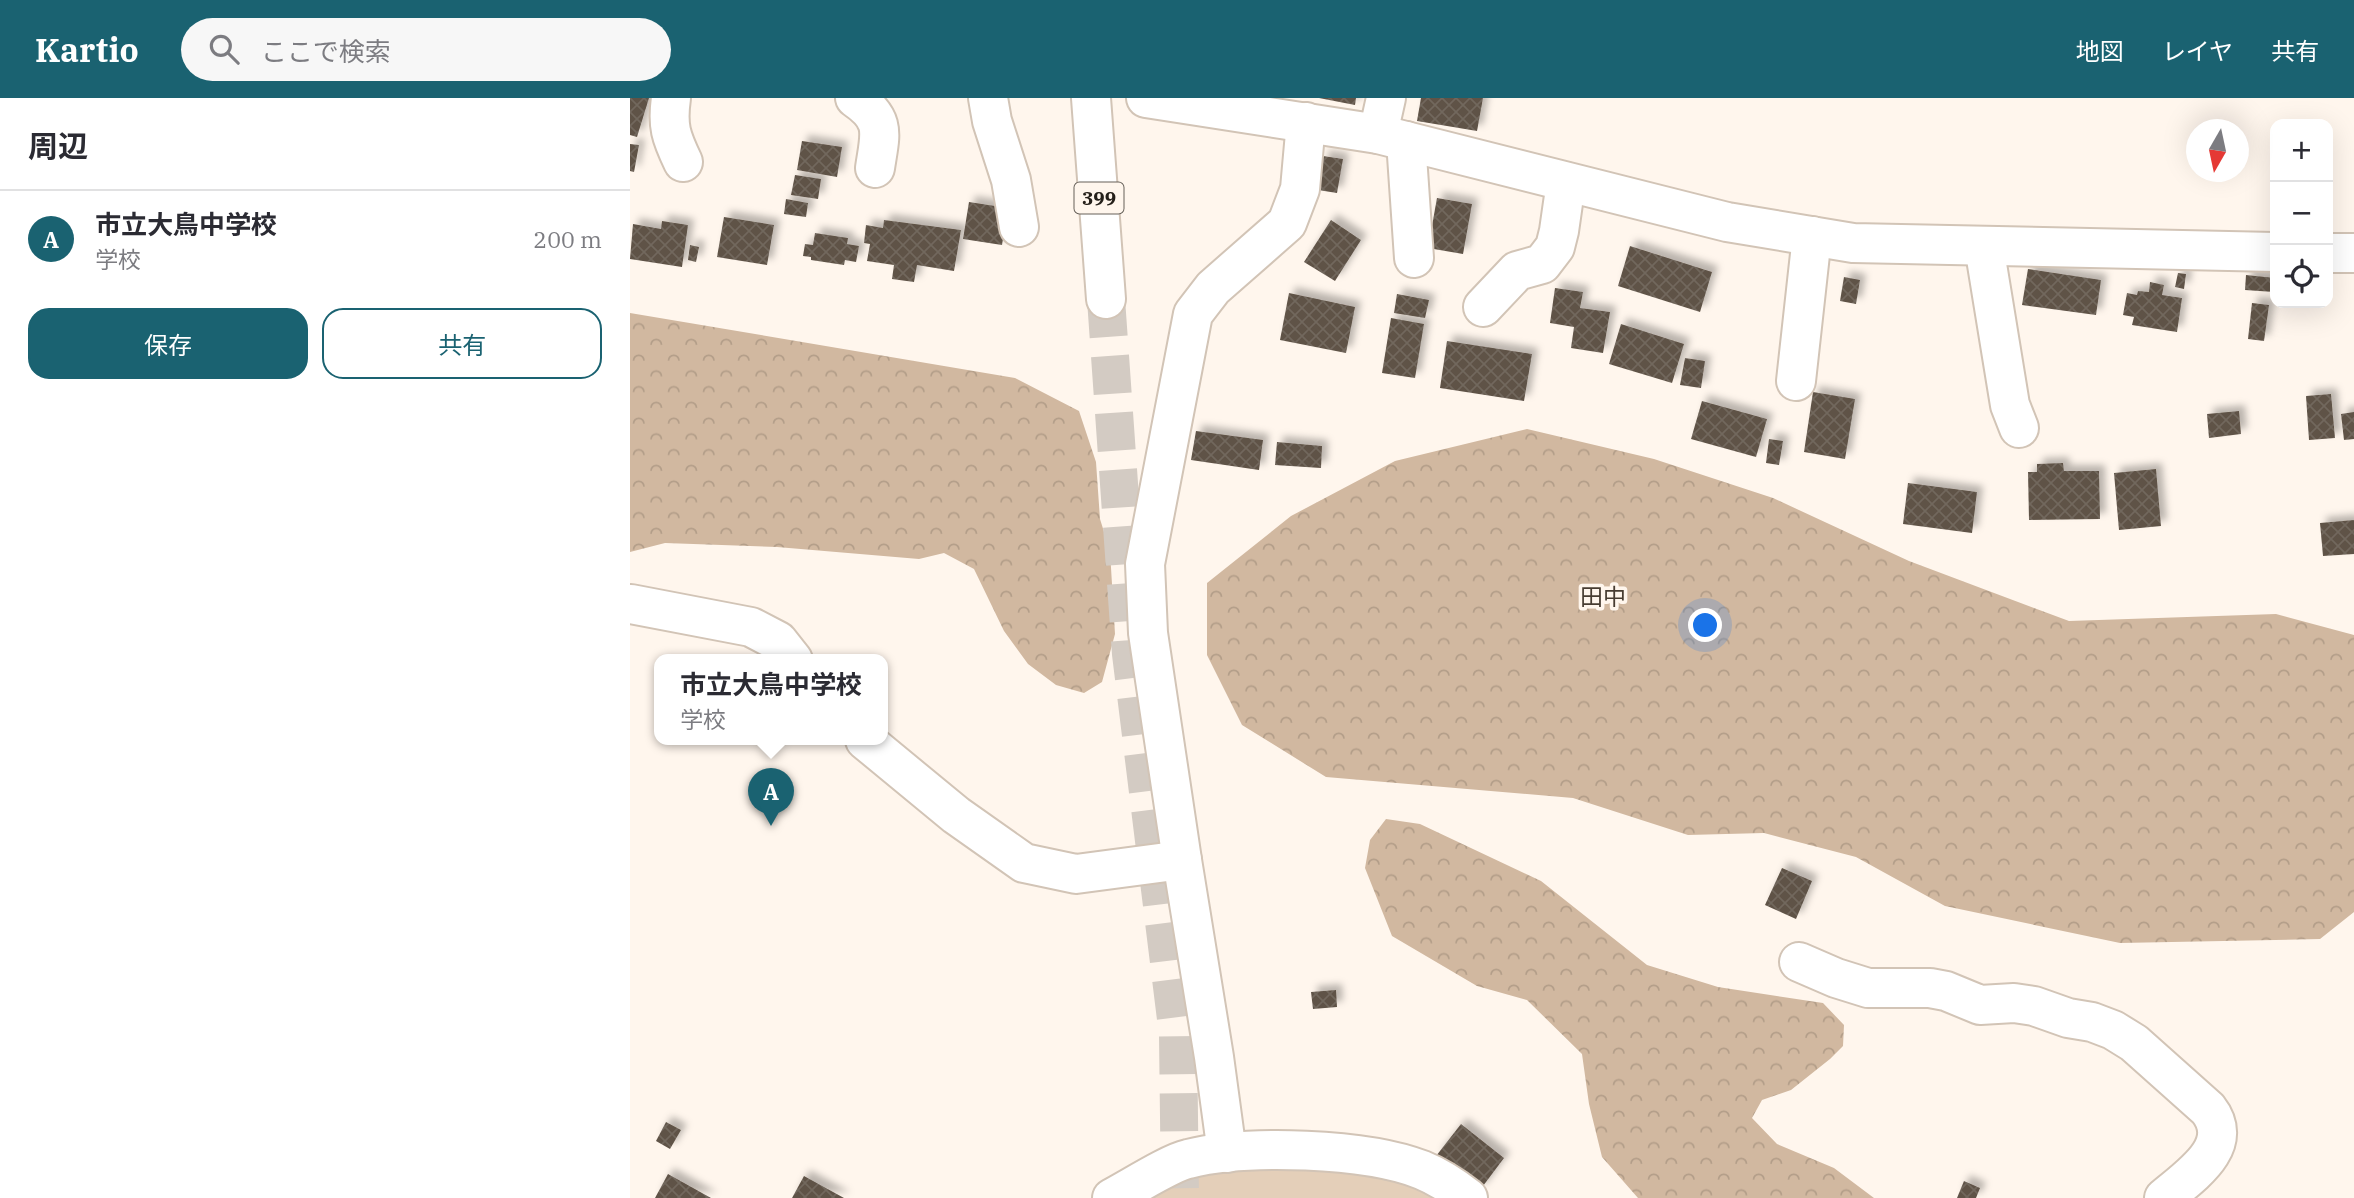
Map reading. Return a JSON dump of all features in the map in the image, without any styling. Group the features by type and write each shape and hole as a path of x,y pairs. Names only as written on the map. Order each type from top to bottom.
{"main road":[{"path":"671,98 668,115 670,136 683,162"},
{"path":"855,98 873,112 879,123 881,134 875,168"},
{"path":"988,98 992,121 1011,180 1019,227"},
{"name":"399","path":"1091,98 1107,299"},
{"path":"1146,98 1306,121 1390,124 1566,182 1727,222 1853,243 2270,252"},
{"path":"1227,1153 1148,633 1145,564 1193,314 1213,288 1287,223 1300,188 1306,121"},
{"path":"1390,124 1414,258"},
{"path":"1483,307 1517,271 1542,264 1555,247 1566,182"},
{"path":"1796,381 1812,236"},
{"path":"1984,246 2010,405 2019,428"},
{"path":"2333,253 2354,253"},
{"path":"631,604 751,627 778,641 788,654"},
{"path":"871,745 956,816 1024,863 1076,874 1182,860"},
{"path":"1799,962 1868,988 1930,988 1946,991 1980,1005 2014,1003 2034,1006 2068,1018 2092,1022 2113,1030 2134,1043 2217,1120 2217,1142 2210,1156 2164,1198"},
{"path":"1112,1198 1186,1159 1243,1150 1336,1152 1374,1159 1422,1170 1468,1198"}],"shaded area":[{"path":"1220,1161 1346,1164 1447,1198 1129,1198"}],"green space":[{"path":"630,313 1015,378 1079,411 1096,462 1100,519 1110,551 1115,634 1102,682 1084,693 1056,685 1028,664 1004,631 974,569 944,553 919,559 777,547 665,543 630,552"},
{"path":"1527,429 1654,459 1773,498 1909,561 2069,621 2276,614 2354,635 2354,912 2320,939 2120,943 1945,906 1856,857 1764,833 1688,835 1573,798 1326,777 1242,725 1207,655 1207,583 1291,516 1395,461"},
{"path":"1386,819 1420,824 1541,881 1647,965 1718,987 1823,1003 1844,1025 1843,1046 1791,1090 1762,1100 1752,1118 1777,1144 1834,1168 1874,1198 1638,1198 1602,1157 1589,1104 1582,1054 1527,1000 1477,986 1392,936 1365,868 1370,840"}],"building":[{"path":"630,98 649,98 637,137 630,135"},
{"path":"1319,98 1356,98 1355,105"},
{"path":"1421,98 1483,98 1477,131 1417,121"},
{"path":"802,141 842,147 837,177 797,170"},
{"path":"630,144 639,145 634,172 630,171"},
{"path":"1323,156 1343,159 1337,193 1318,190"},
{"path":"795,175 821,179 818,199 791,195"},
{"path":"1437,198 1472,204 1463,254 1428,248"},
{"path":"786,199 808,203 806,217 784,214"},
{"path":"969,202 1008,208 1002,245 963,239"},
{"path":"724,217 774,225 767,265 717,257"},
{"path":"884,220 961,230 954,271 917,265 914,282 892,279 894,265 867,261 870,244 864,243 866,225 883,228"},
{"path":"1331,220 1361,240 1335,281 1304,262"},
{"path":"662,221 688,225 682,267 630,259 633,224 661,229"},
{"path":"815,233 848,238 847,244 859,246 856,262 845,260 844,265 811,260 811,257 803,256 805,244 813,245"},
{"path":"690,245 699,247 696,262 688,260"},
{"path":"1630,246 1712,272 1700,312 1618,286"},
{"path":"2028,269 2101,280 2096,315 2022,305"},
{"path":"2178,273 2186,274 2184,289 2175,287"},
{"path":"2246,275 2270,277 2270,292 2245,290"},
{"path":"1844,277 1860,280 1856,304 1840,301"},
{"path":"2150,282 2164,285 2162,295 2182,298 2177,332 2132,325 2134,317 2123,315 2127,293 2137,295 2138,291 2149,292"},
{"path":"1555,288 1583,292 1580,308 1610,312 1603,353 1571,348 1574,327 1550,323"},
{"path":"1289,293 1355,307 1346,353 1280,340"},
{"path":"1397,294 1429,300 1425,318 1394,313"},
{"path":"2252,303 2269,305 2264,341 2248,339"},
{"path":"1391,318 1424,324 1415,378 1382,373"},
{"path":"1621,324 1684,344 1672,383 1609,364"},
{"path":"1447,341 1532,354 1524,401 1440,388"},
{"path":"1685,358 1705,361 1701,388 1680,385"},
{"path":"1813,392 1855,399 1845,459 1804,452"},
{"path":"2331,394 2335,438 2309,440 2306,396"},
{"path":"1702,401 1767,419 1756,457 1691,439"},
{"path":"2239,411 2241,434 2209,438 2207,414"},
{"path":"2354,412 2354,439 2344,440 2341,414"},
{"path":"1196,431 1263,440 1259,470 1191,460"},
{"path":"1769,439 1783,441 1779,465 1766,463"},
{"path":"1277,442 1322,446 1321,468 1275,465"},
{"path":"2063,463 2064,471 2099,471 2100,519 2029,520 2028,472 2037,472 2037,464"},
{"path":"2156,469 2161,526 2119,530 2114,473"},
{"path":"1908,483 1977,492 1972,533 1903,524"},
{"path":"2354,520 2354,554 2323,556 2320,523"},
{"path":"1782,868 1812,881 1796,919 1765,905"},
{"path":"1336,990 1337,1007 1313,1009 1311,992"},
{"path":"666,1122 681,1130 670,1149 656,1141"},
{"path":"1461,1124 1504,1158 1480,1190 1436,1156"},
{"path":"668,1174 711,1198 655,1198"},
{"path":"804,1176 844,1198 792,1198"},
{"path":"1964,1181 1980,1188 1976,1198 1957,1198"}],"tunnel":[{"path":"1106,299 1131,654 1178,1035 1180,1198"}],"place":[{"name":"市立大鳥中学校","path":"771,826"}],"district":[{"name":"田中","path":"1603,596"}]}
